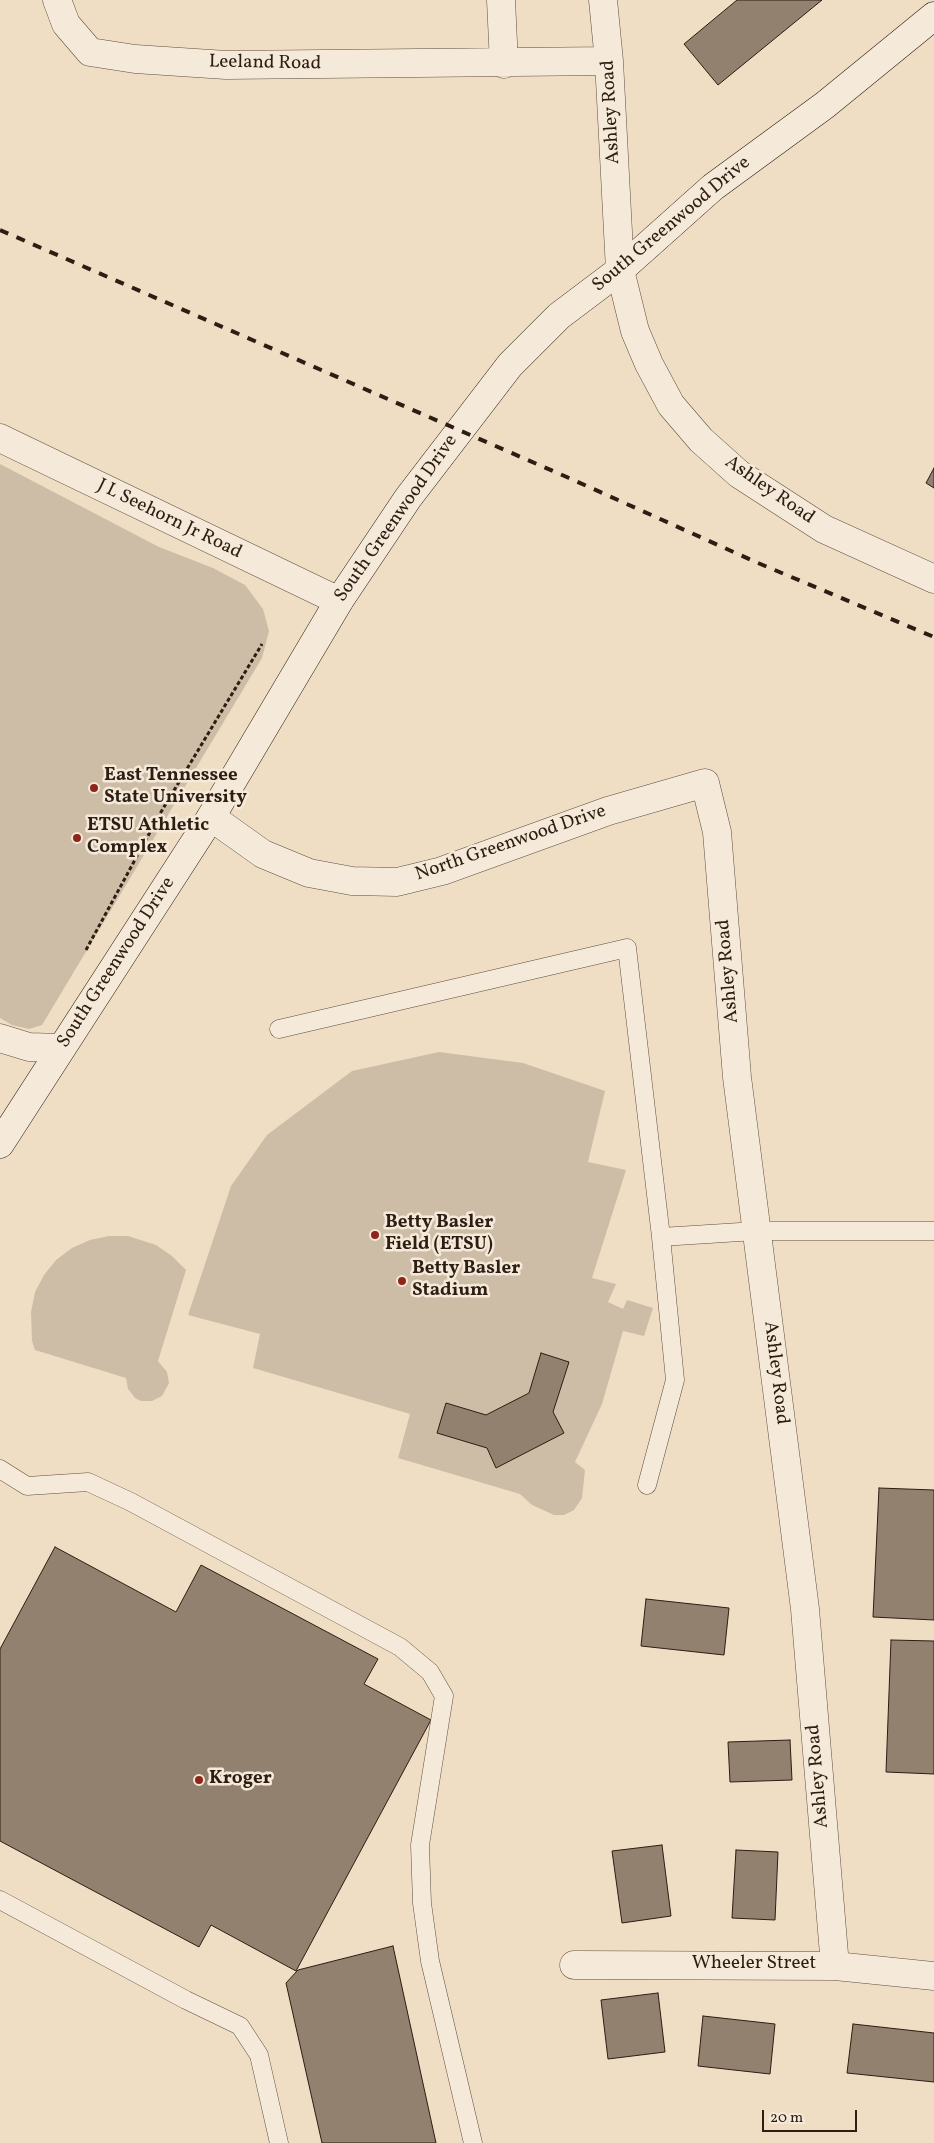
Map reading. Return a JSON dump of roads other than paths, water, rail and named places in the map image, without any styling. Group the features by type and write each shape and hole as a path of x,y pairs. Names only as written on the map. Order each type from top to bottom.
{"street":[{"name":"Leeland Road","path":"57,0 66,24 90,52 135,59 226,65 504,64 609,61"},
{"path":"501,0 504,64"},
{"name":"Ashley Road","path":"607,1 620,270 635,331 649,364 671,405 701,440 739,474 824,529 934,580"},
{"name":"South Greenwood Drive","path":"0,1144 211,817 339,601 408,498 510,366 559,316 620,270 712,187 825,105 934,16"},
{"name":"J L Seehorn Jr Road","path":"0,438 339,601"},
{"name":"Ashley Road","path":"705,783 717,832 728,946 737,1077 805,1609 834,1966"},
{"name":"North Greenwood Drive","path":"211,817 263,854 309,873 352,881 397,882 442,871 608,811 705,783"},
{"path":"0,1038 29,1047 62,1048"},
{"name":"Wheeler Street","path":"574,1965 834,1966 934,1976"}],"lane":[{"path":"279,1029 626,948 661,1237 675,1380 647,1485"},
{"path":"661,1237 756,1231 934,1231"},
{"path":"0,1469 28,1486 88,1482 131,1502 400,1647 430,1672 444,1696 420,1846 422,1903 430,1961 473,2143"},
{"path":"0,1900 186,2000 240,2026 259,2055 279,2143"}],"railway":[{"path":"0,230 569,478 758,563 934,637"}],"place":[{"name":"East Tennessee State University","path":"94,788"},
{"name":"ETSU Athletic Complex","path":"77,838"},
{"name":"Betty Basler Field (ETSU)","path":"375,1235"},
{"name":"Betty Basler Stadium","path":"402,1281"},
{"name":"Kroger","path":"199,1780"}]}
